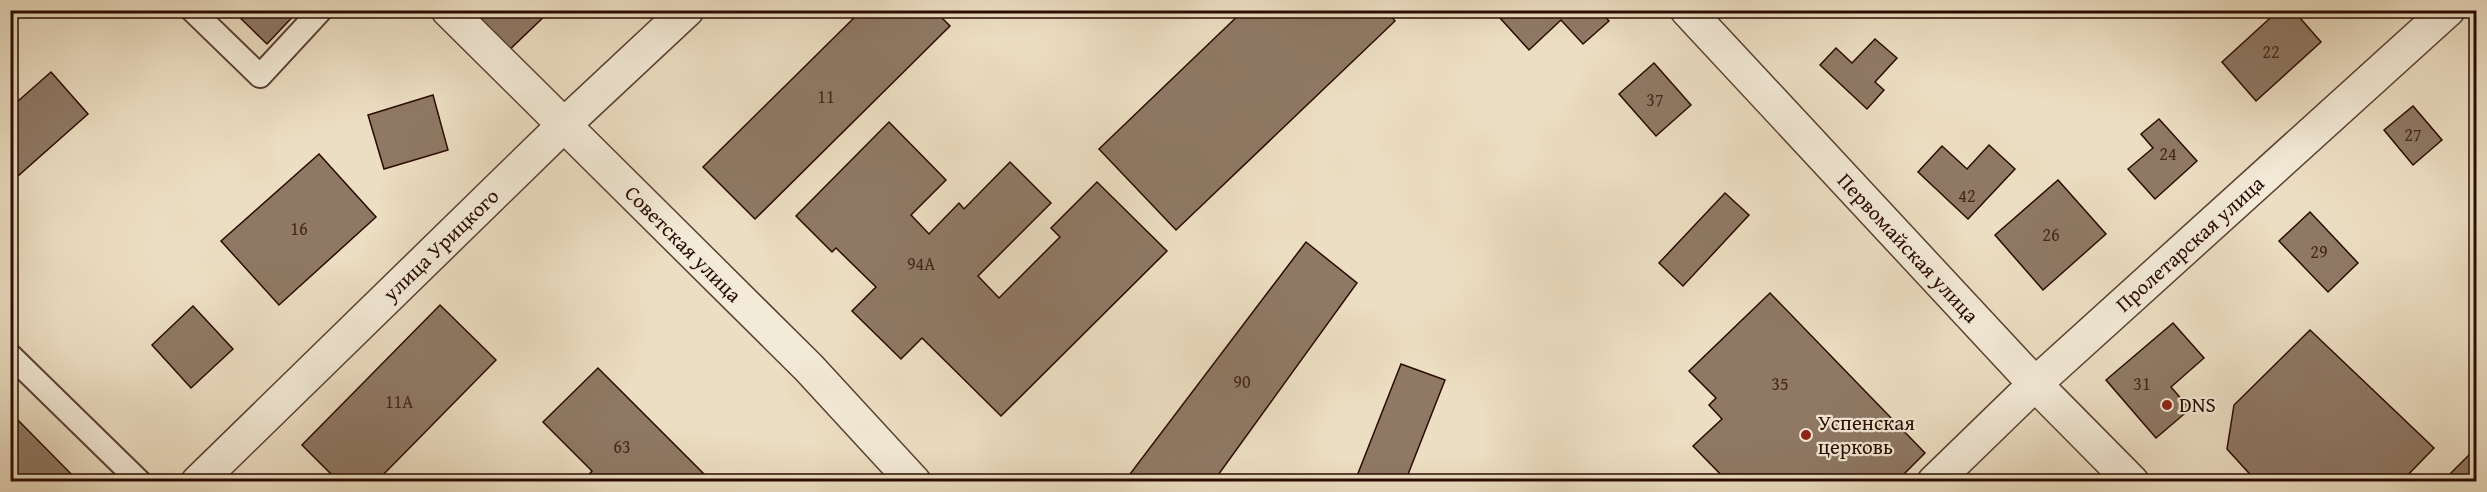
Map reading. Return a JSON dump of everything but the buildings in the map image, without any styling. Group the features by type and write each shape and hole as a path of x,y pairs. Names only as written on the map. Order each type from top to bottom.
{"street":[{"name":"Советская улица","path":"447,10 809,368 914,482"},
{"name":"улица Урицкого","path":"198,482 564,125 687,10"},
{"name":"Первомайская улица","path":"1687,10 2035,384 2132,482"},
{"name":"Пролетарская улица","path":"1934,482 2035,384 2448,10"}],"lane":[{"path":"192,10 260,76 321,10"},
{"path":"10,355 141,482"}],"place":[{"name":"DNS","path":"2167,405"},
{"name":"Успенская церковь","path":"1806,435"}]}
